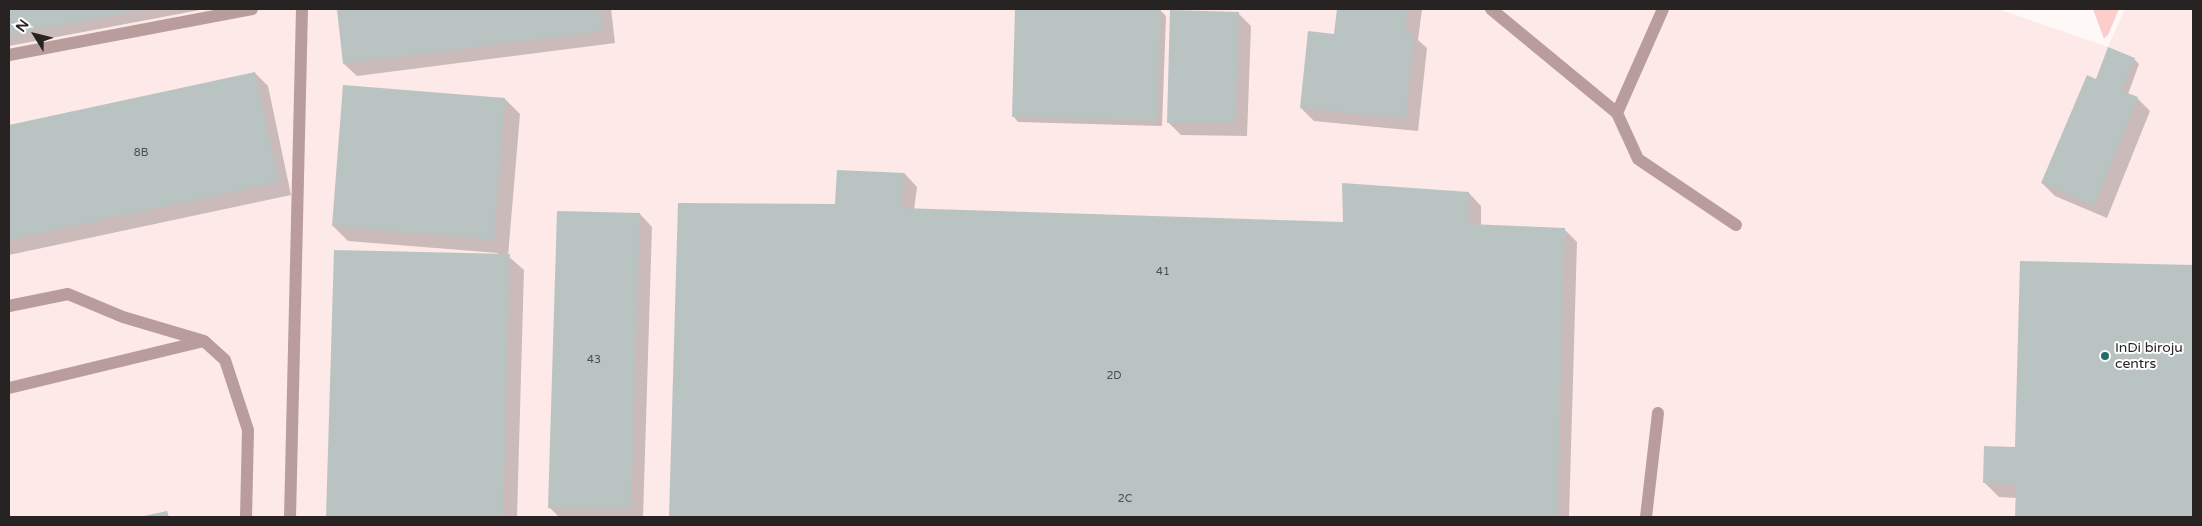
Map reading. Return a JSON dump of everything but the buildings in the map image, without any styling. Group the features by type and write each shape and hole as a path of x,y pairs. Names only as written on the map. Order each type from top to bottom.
{"street":[{"path":"9,54 252,9"},
{"path":"290,517 302,9"},
{"path":"1491,9 1617,112 1638,159 1736,225"},
{"path":"1617,112 1663,9"},
{"path":"9,306 68,294 123,317 204,341 225,360 248,430 246,517"},
{"path":"9,388 204,341"},
{"path":"1646,517 1658,413"}],"shaded area":[{"path":"9,9 1998,9 2108,47 2125,9 2193,9 2193,517 9,517"},
{"path":"2093,9 2119,9 2108,35 2104,39"}],"place":[{"name":"InDi biroju centrs","path":"2105,356"}]}
